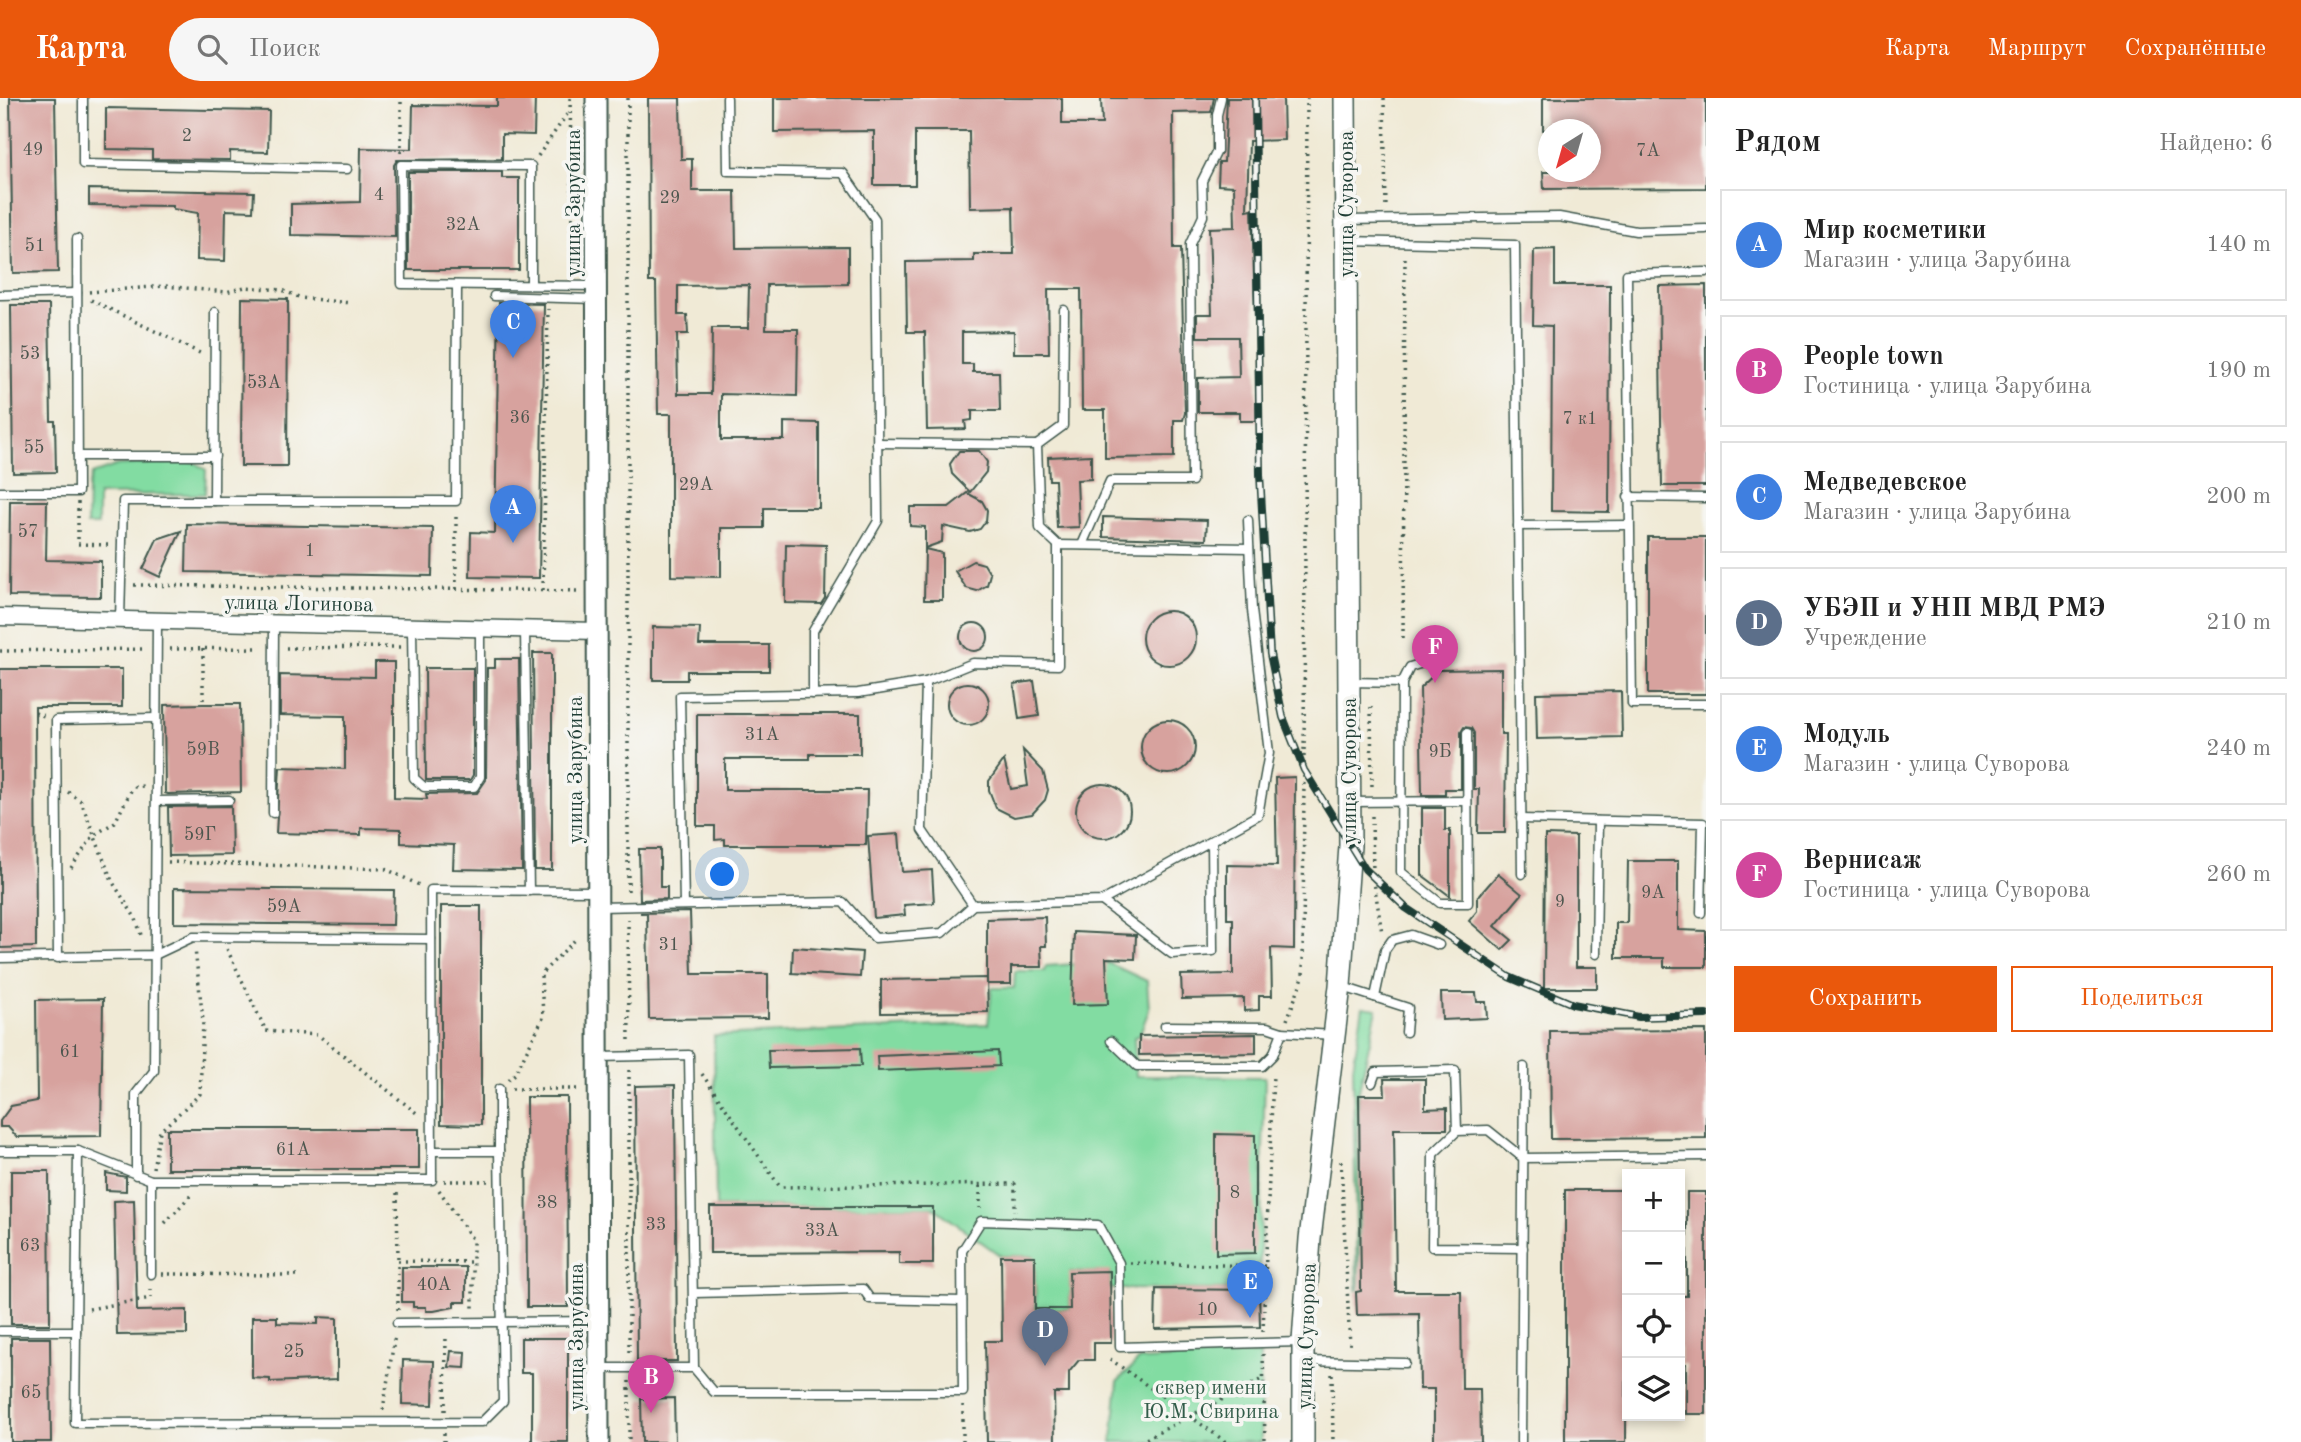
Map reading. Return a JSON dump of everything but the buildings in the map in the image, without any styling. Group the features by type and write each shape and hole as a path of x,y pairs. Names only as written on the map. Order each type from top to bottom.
{"main road":[{"name":"улица Суворова","path":"1303,1442 1303,1352 1316,1174 1340,986 1350,803 1345,98"}],"street":[{"name":"улица Зарубина","path":"596,98 599,1442"},
{"name":"улица Логинова","path":"0,617 597,631"}],"lane":[{"path":"83,98 83,164 347,169"},
{"path":"727,98 728,172 843,173 875,219 878,521 813,631 813,694"},
{"path":"1082,545 1110,481 1192,481 1190,244 1203,216 1202,181 1217,151 1217,115 1221,98"},
{"path":"531,285 531,166 401,165 402,284 573,286 596,292"},
{"path":"1346,220 1559,217 1636,231 1706,229"},
{"path":"0,492 78,492 77,239"},
{"path":"1347,241 1515,245 1522,874"},
{"path":"1706,272 1627,274 1632,704 1706,704"},
{"path":"120,620 123,501 456,501 457,285"},
{"path":"494,296 549,299 596,292"},
{"path":"0,295 77,293"},
{"path":"877,443 1037,445 1063,426 1064,310"},
{"path":"214,500 215,312"},
{"path":"1037,445 1041,528 1058,545 1249,548"},
{"path":"78,456 215,456"},
{"path":"1628,497 1706,498"},
{"path":"0,1151 78,1151 151,1181 432,1180 431,890 528,891 598,899 628,906 843,902 875,938 942,933 974,905 1102,901 1258,815 1269,753 1252,610 1248,520"},
{"path":"1518,526 1629,525"},
{"path":"684,905 680,696 858,693 926,682 973,663 1058,665 1058,545"},
{"path":"136,1175 136,1094 154,1071 157,621"},
{"path":"273,813 274,624"},
{"path":"412,627 414,778 424,787 474,787 480,777 481,628"},
{"path":"525,629 528,891"},
{"path":"1426,662 1410,667 1402,683 1401,872 1440,903 1468,903 1467,733"},
{"path":"926,682 922,830 974,905"},
{"path":"1349,682 1402,683"},
{"path":"58,958 56,720 156,718"},
{"path":"156,801 229,800"},
{"path":"1350,803 1467,801"},
{"path":"1521,818 1703,823 1701,913"},
{"path":"1595,954 1598,821"},
{"path":"1102,901 1172,954 1213,951 1212,840"},
{"path":"1375,997 1385,950 1392,940 1411,935 1439,945"},
{"path":"0,958 155,955 193,937 431,939"},
{"path":"1340,986 1408,1008 1406,1032"},
{"path":"1165,1026 1267,1027 1282,1032 1334,1035"},
{"path":"1111,1041 1137,1066 1262,1066 1273,1055 1282,1032"},
{"path":"598,1057 689,1055 694,1368 714,1392 963,1392 962,1251 981,1221 1098,1225 1119,1263 1120,1347 1263,1343 1331,1362 1405,1363"},
{"path":"1521,1442 1524,1068"},
{"path":"1372,1083 1376,1072 1454,1070 1457,1131"},
{"path":"78,1151 75,1423 482,1422 503,1401 499,1089"},
{"path":"1523,1248 1432,1247 1433,1154 1457,1131 1488,1130 1523,1158 1706,1156"},
{"path":"432,1151 499,1151"},
{"path":"151,1181 152,1275"},
{"path":"694,1293 863,1289 870,1299 962,1301"},
{"path":"397,1323 599,1321"},
{"path":"0,1331 76,1331"},
{"path":"599,1368 694,1368"}],"path":[{"path":"401,98 401,165"},
{"path":"570,98 573,286"},
{"path":"628,98 629,1442"},
{"path":"1282,1032 1303,977 1307,98"},
{"path":"1384,98 1387,219"},
{"path":"531,166 571,109"},
{"path":"1403,638 1405,242"},
{"path":"77,293 165,286 226,292 245,287 282,290 301,298 351,303"},
{"path":"77,293 215,361"},
{"path":"543,590 549,299"},
{"path":"78,492 78,544 122,545"},
{"path":"456,501 456,589"},
{"path":"121,585 597,591"},
{"path":"0,651 412,647"},
{"path":"203,649 203,704"},
{"path":"57,784 81,801 112,881 136,919 145,949 155,955"},
{"path":"57,899 73,864 93,836 115,822 133,787 156,785"},
{"path":"155,861 386,869 431,890"},
{"path":"151,1181 160,1130 200,1094 203,1021 193,937"},
{"path":"222,937 266,1031 318,1035 432,1125"},
{"path":"499,1089 515,1073 543,1018 541,974 577,938"},
{"path":"689,1055 780,1187 1015,1184 1015,1222"},
{"path":"1265,1442 1263,1343 1273,1055"},
{"path":"499,1089 578,1089"},
{"path":"1334,1442 1331,1362 1351,1347 1341,1160"},
{"path":"151,1237 205,1180"},
{"path":"381,1422 397,1323 397,1180"},
{"path":"432,1180 500,1181"},
{"path":"432,1180 475,1239 472,1316"},
{"path":"980,1186 981,1221"},
{"path":"398,1261 473,1262"},
{"path":"1119,1263 1265,1266"},
{"path":"76,1311 151,1298 152,1275 297,1275"},
{"path":"444,1442 446,1322"},
{"path":"1110,1359 1226,1442"},
{"path":"1140,1442 1264,1378"},
{"path":"963,1392 963,1442"}],"green space":[{"path":"194,462 206,470 205,494 98,495 98,525 87,525 88,487 92,474 118,465"},
{"path":"1106,962 1147,981 1149,1010 1139,1036 1134,1037 1136,1076 1265,1077 1259,1290 1110,1289 1110,1272 1070,1272 1070,1309 1036,1309 1034,1256 1001,1256 933,1207 716,1207 714,1036 988,1024 992,988 1014,988 1015,971 1044,971 1046,966"},
{"path":"1363,1007 1377,1009 1358,1095 1357,1290 1353,1067"},
{"name":"сквер имени Ю.М. Свирина","path":"1260,1354 1261,1442 1112,1442 1118,1381 1139,1360"}],"railway":[{"path":"1255,98 1260,474 1270,654 1283,717 1304,770 1365,869 1406,908 1509,977 1573,1004 1639,1017 1706,1015"}],"place":[{"name":"Медведевское","path":"513,358"},
{"name":"Мир косметики","path":"513,543"},
{"name":"Вернисаж","path":"1435,683"},
{"name":"Модуль","path":"1250,1318"},
{"name":"УБЭП и УНП МВД РМЭ","path":"1045,1366"},
{"name":"People town","path":"651,1413"}]}
